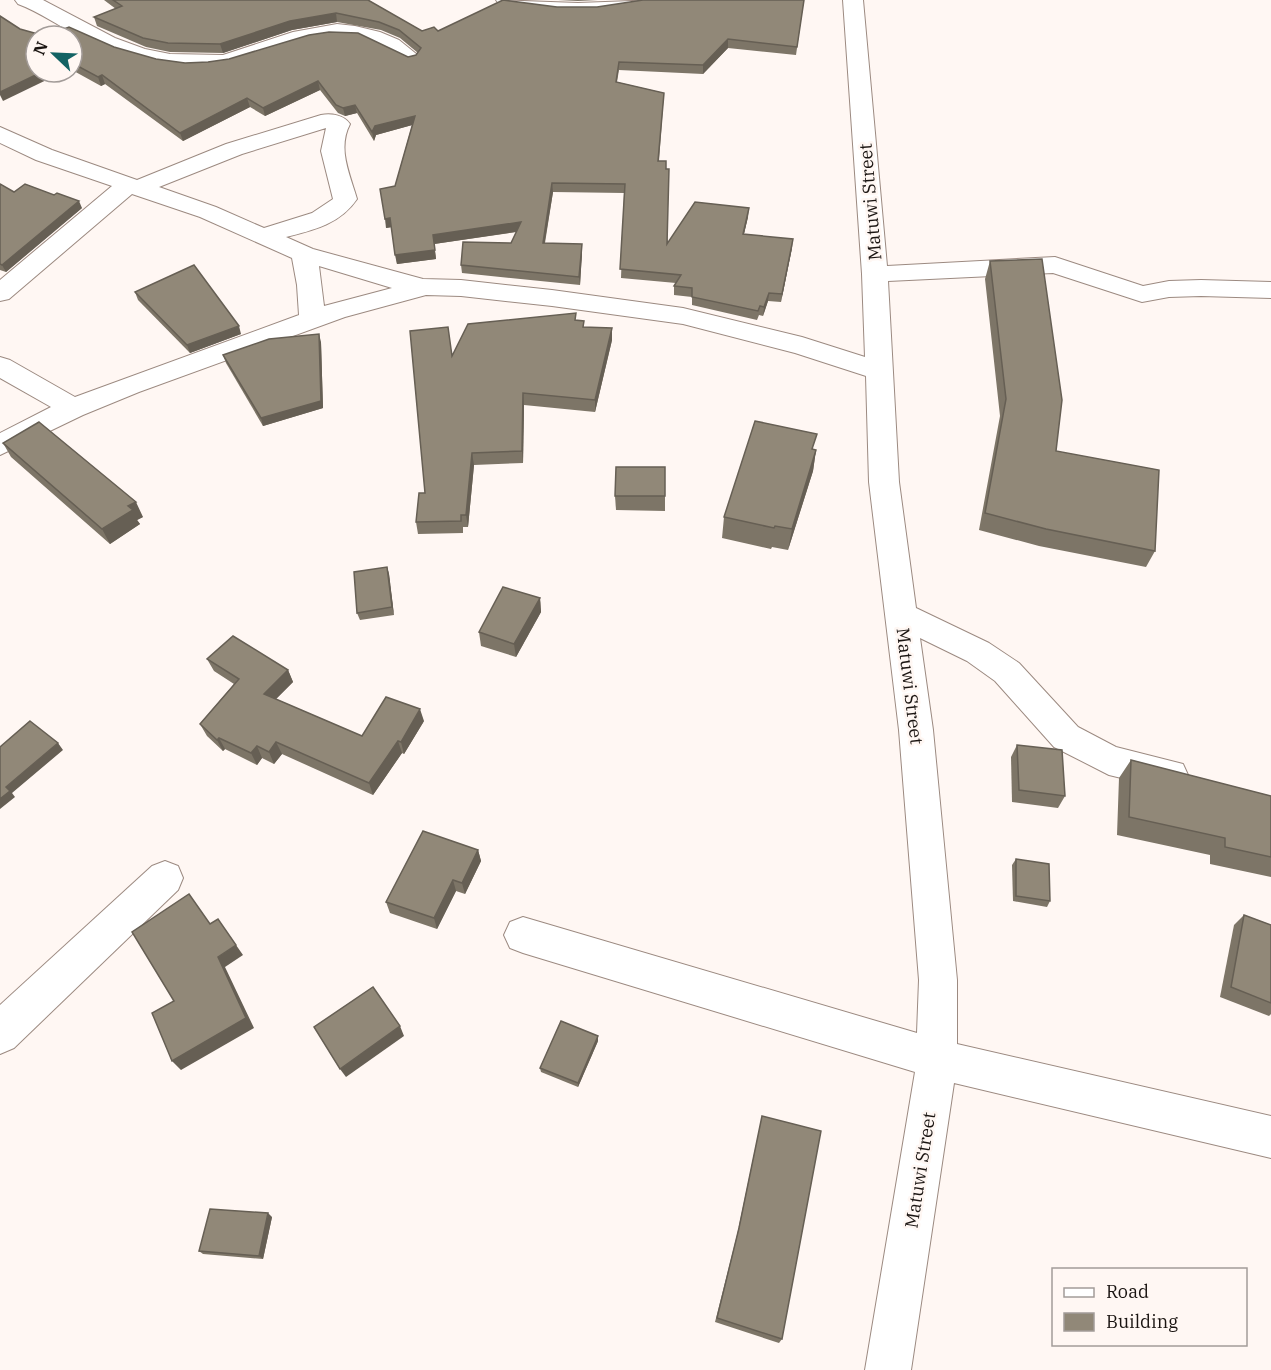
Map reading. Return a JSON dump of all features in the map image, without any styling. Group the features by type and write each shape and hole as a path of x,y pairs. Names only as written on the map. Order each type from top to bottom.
{"street":[{"path":"25,0 43,7 93,36 129,51 151,57 218,62 234,59 301,35 327,30 352,30 394,45 410,57"},
{"path":"506,0 531,6 611,8 649,0"},
{"name":"Matuwi Street","path":"853,0 875,274 884,482 916,730 938,980 937,1059 926,1141 888,1370"},
{"path":"0,293 132,187 234,149 334,122 331,143 345,199 341,207 322,218 264,235"},
{"path":"0,134 44,155 208,212 304,254 423,287 461,288 552,298 683,316 802,346 878,370"},
{"path":"304,254 310,285 312,319"},
{"path":"875,274 1054,265 1142,294 1169,289 1201,288 1271,290"},
{"path":"0,445 73,408 129,385 312,319 423,287"},
{"path":"0,366 73,408"},
{"path":"902,615 978,652 1007,672 1066,737 1109,760 1199,782"},
{"path":"0,1034 165,878"},
{"path":"523,934 937,1059 1271,1137"}],"building":[{"path":"113,0 368,0 422,31 434,27 438,31 503,0 557,7 597,7 643,0 804,0 797,47 728,39 703,65 619,62 616,82 664,93 658,161 666,161 666,169 669,169 667,244 695,202 749,208 743,234 793,239 782,294 769,293 764,307 760,306 758,311 692,297 692,288 674,286 681,275 620,269 625,184 552,183 543,243 582,244 579,277 461,265 463,242 511,243 521,222 433,235 435,250 395,255 390,218 385,219 380,189 395,186 415,116 375,126 372,132 355,105 343,108 336,105 318,81 263,108 247,98 180,133 102,75 98,77 84,69 84,34 114,47 156,59 185,63 229,59 309,35 329,32 358,33 408,57 416,55 421,48 399,30 379,22 336,13 290,21 220,44 168,43 143,38 94,17 122,6"},
{"path":"0,16 24,30 24,81 0,92"},
{"path":"0,184 14,192 25,184 79,201 2,265 0,264"},
{"path":"1042,259 1062,400 1056,451 1159,470 1155,551 1046,529 985,513 1006,399 990,261"},
{"path":"194,265 239,326 187,345 135,292"},
{"path":"576,313 575,320 584,321 583,327 612,328 595,400 523,393 522,451 472,453 466,515 461,515 461,521 416,522 419,493 425,493 410,331 448,327 452,356 468,324"},
{"path":"319,334 321,401 261,418 223,355 269,339"},
{"path":"755,421 817,434 812,449 816,450 792,529 775,526 774,528 724,517"},
{"path":"39,422 136,502 128,506 133,510 102,529 3,443"},
{"path":"616,467 665,467 665,496 615,496"},
{"path":"387,567 392,607 357,613 354,572"},
{"path":"503,587 540,598 514,644 479,632"},
{"path":"233,636 288,670 264,694 362,736 386,697 420,709 401,742 398,741 369,783 276,742 269,752 257,746 251,753 219,738 217,740 200,724 239,679 207,659"},
{"path":"30,721 58,743 6,787 10,791 0,799 0,747"},
{"path":"1017,745 1062,750 1065,796 1019,790"},
{"path":"1131,760 1271,796 1271,857 1225,847 1225,838 1129,817"},
{"path":"423,831 478,850 462,883 453,880 434,918 386,902"},
{"path":"1016,859 1049,864 1050,901 1016,896"},
{"path":"189,894 210,924 218,919 236,945 218,957 246,1018 172,1061 152,1013 174,1001 132,932"},
{"path":"1244,915 1271,925 1271,1003 1231,987"},
{"path":"373,987 400,1026 340,1069 314,1027"},
{"path":"561,1021 598,1036 578,1083 540,1068"},
{"path":"762,1116 821,1131 782,1339 717,1318 739,1228"},
{"path":"210,1209 268,1213 259,1256 199,1251"}]}
